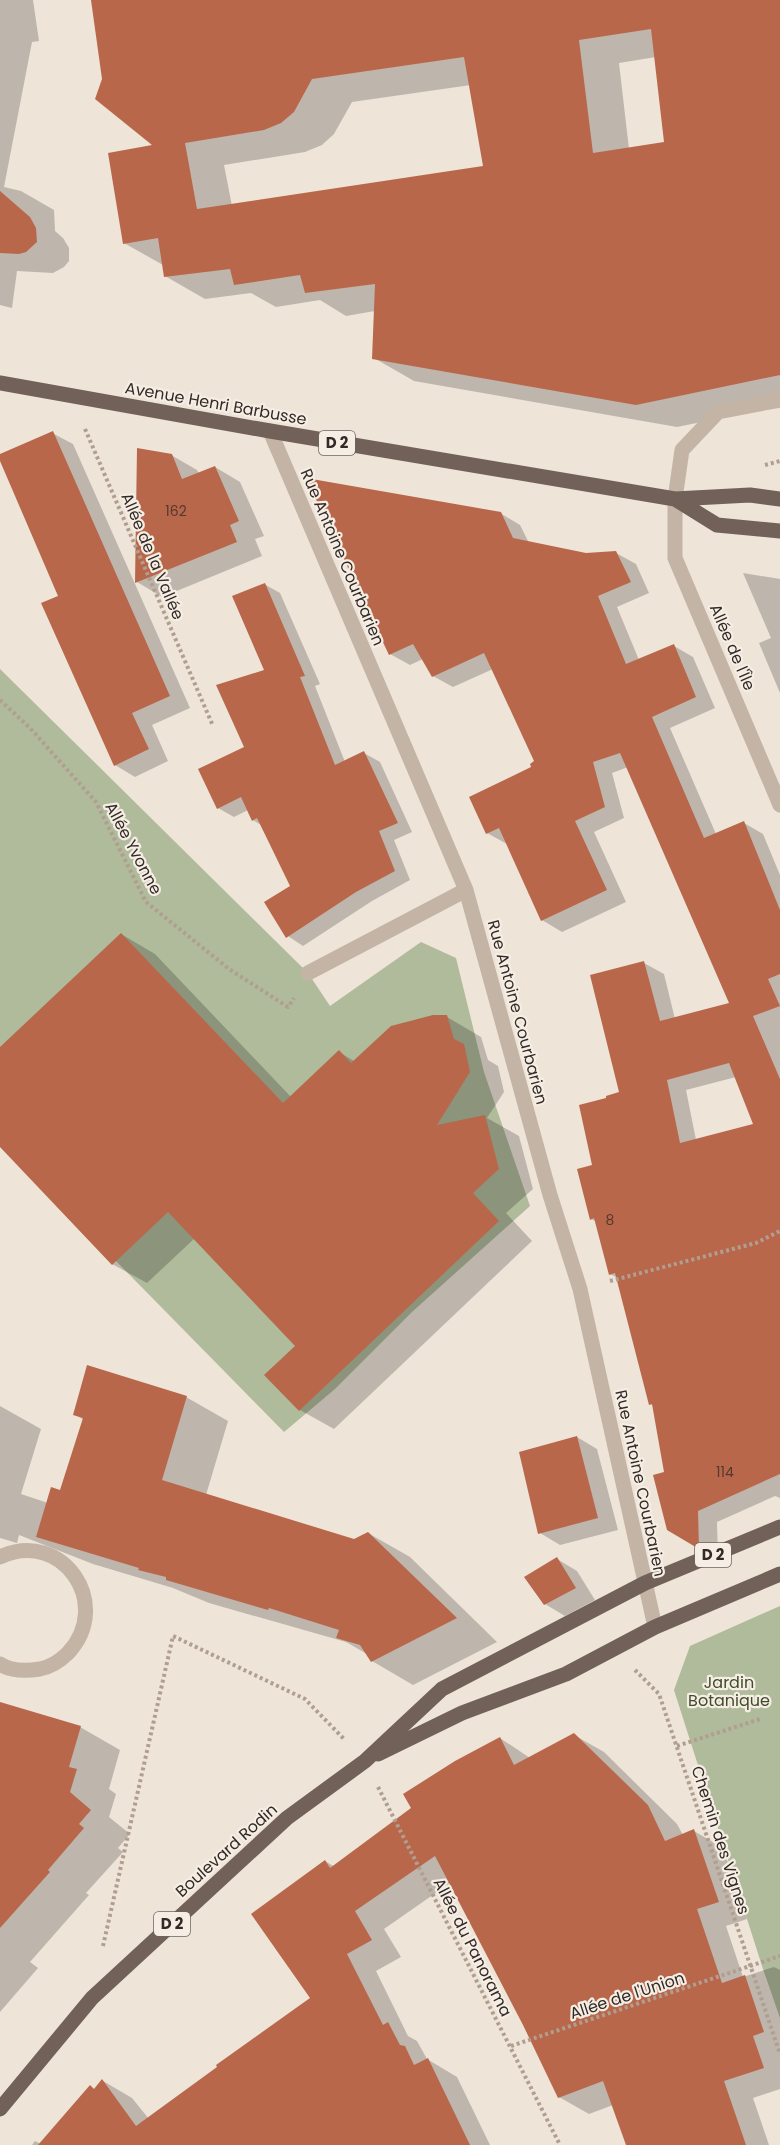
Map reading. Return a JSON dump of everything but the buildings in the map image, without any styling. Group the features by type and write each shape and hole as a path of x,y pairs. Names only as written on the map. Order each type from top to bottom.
{"main road":[{"name":"Avenue Henri Barbusse","path":"0,383 675,499 750,495 780,499"},
{"name":"Avenue Henri Barbusse","path":"675,499 717,525 780,531"},
{"name":"Boulevard Rodin","path":"0,2109 92,1998 287,1818 365,1761 442,1689 645,1583 780,1527"},
{"name":"Boulevard Rodin","path":"365,1761 462,1713 566,1674 655,1627 780,1574"}],"street":[{"name":"Allée de l'Île","path":"780,400 718,412 682,450 675,499 675,558 780,805"},
{"name":"Rue Antoine Courbarien","path":"270,431 466,890 550,1195 580,1289 655,1627"},
{"path":"308,973 466,890"},
{"path":"0,1557 21,1550 40,1552 58,1559 72,1572 82,1588 86,1608 84,1626 76,1644 63,1658 45,1668 24,1671 0,1664"}],"path":[{"name":"Allée de la Vallée","path":"70,394 213,726"},
{"name":"Allée Yvonne","path":"0,700 30,728 96,802 146,902 229,969 288,1007 308,973"},
{"path":"580,1289 756,1243 780,1231"},
{"name":"Allée du Panorama","path":"92,1998 174,1636 304,1699 365,1761 560,2145"},
{"name":"Chemin des Vignes","path":"615,1648 658,1694 750,1967 778,2042 780,2054"},
{"path":"677,1746 760,1719"},
{"name":"Allée de l'Union","path":"511,2046 780,1956"}],"green space":[{"path":"0,669 308,973 330,1006 421,942 456,958 484,1072 530,1206 412,1312 335,1389 284,1432 0,1143"},
{"name":"Jardin Botanique","path":"780,1606 780,2018 674,1690 690,1646"}]}
